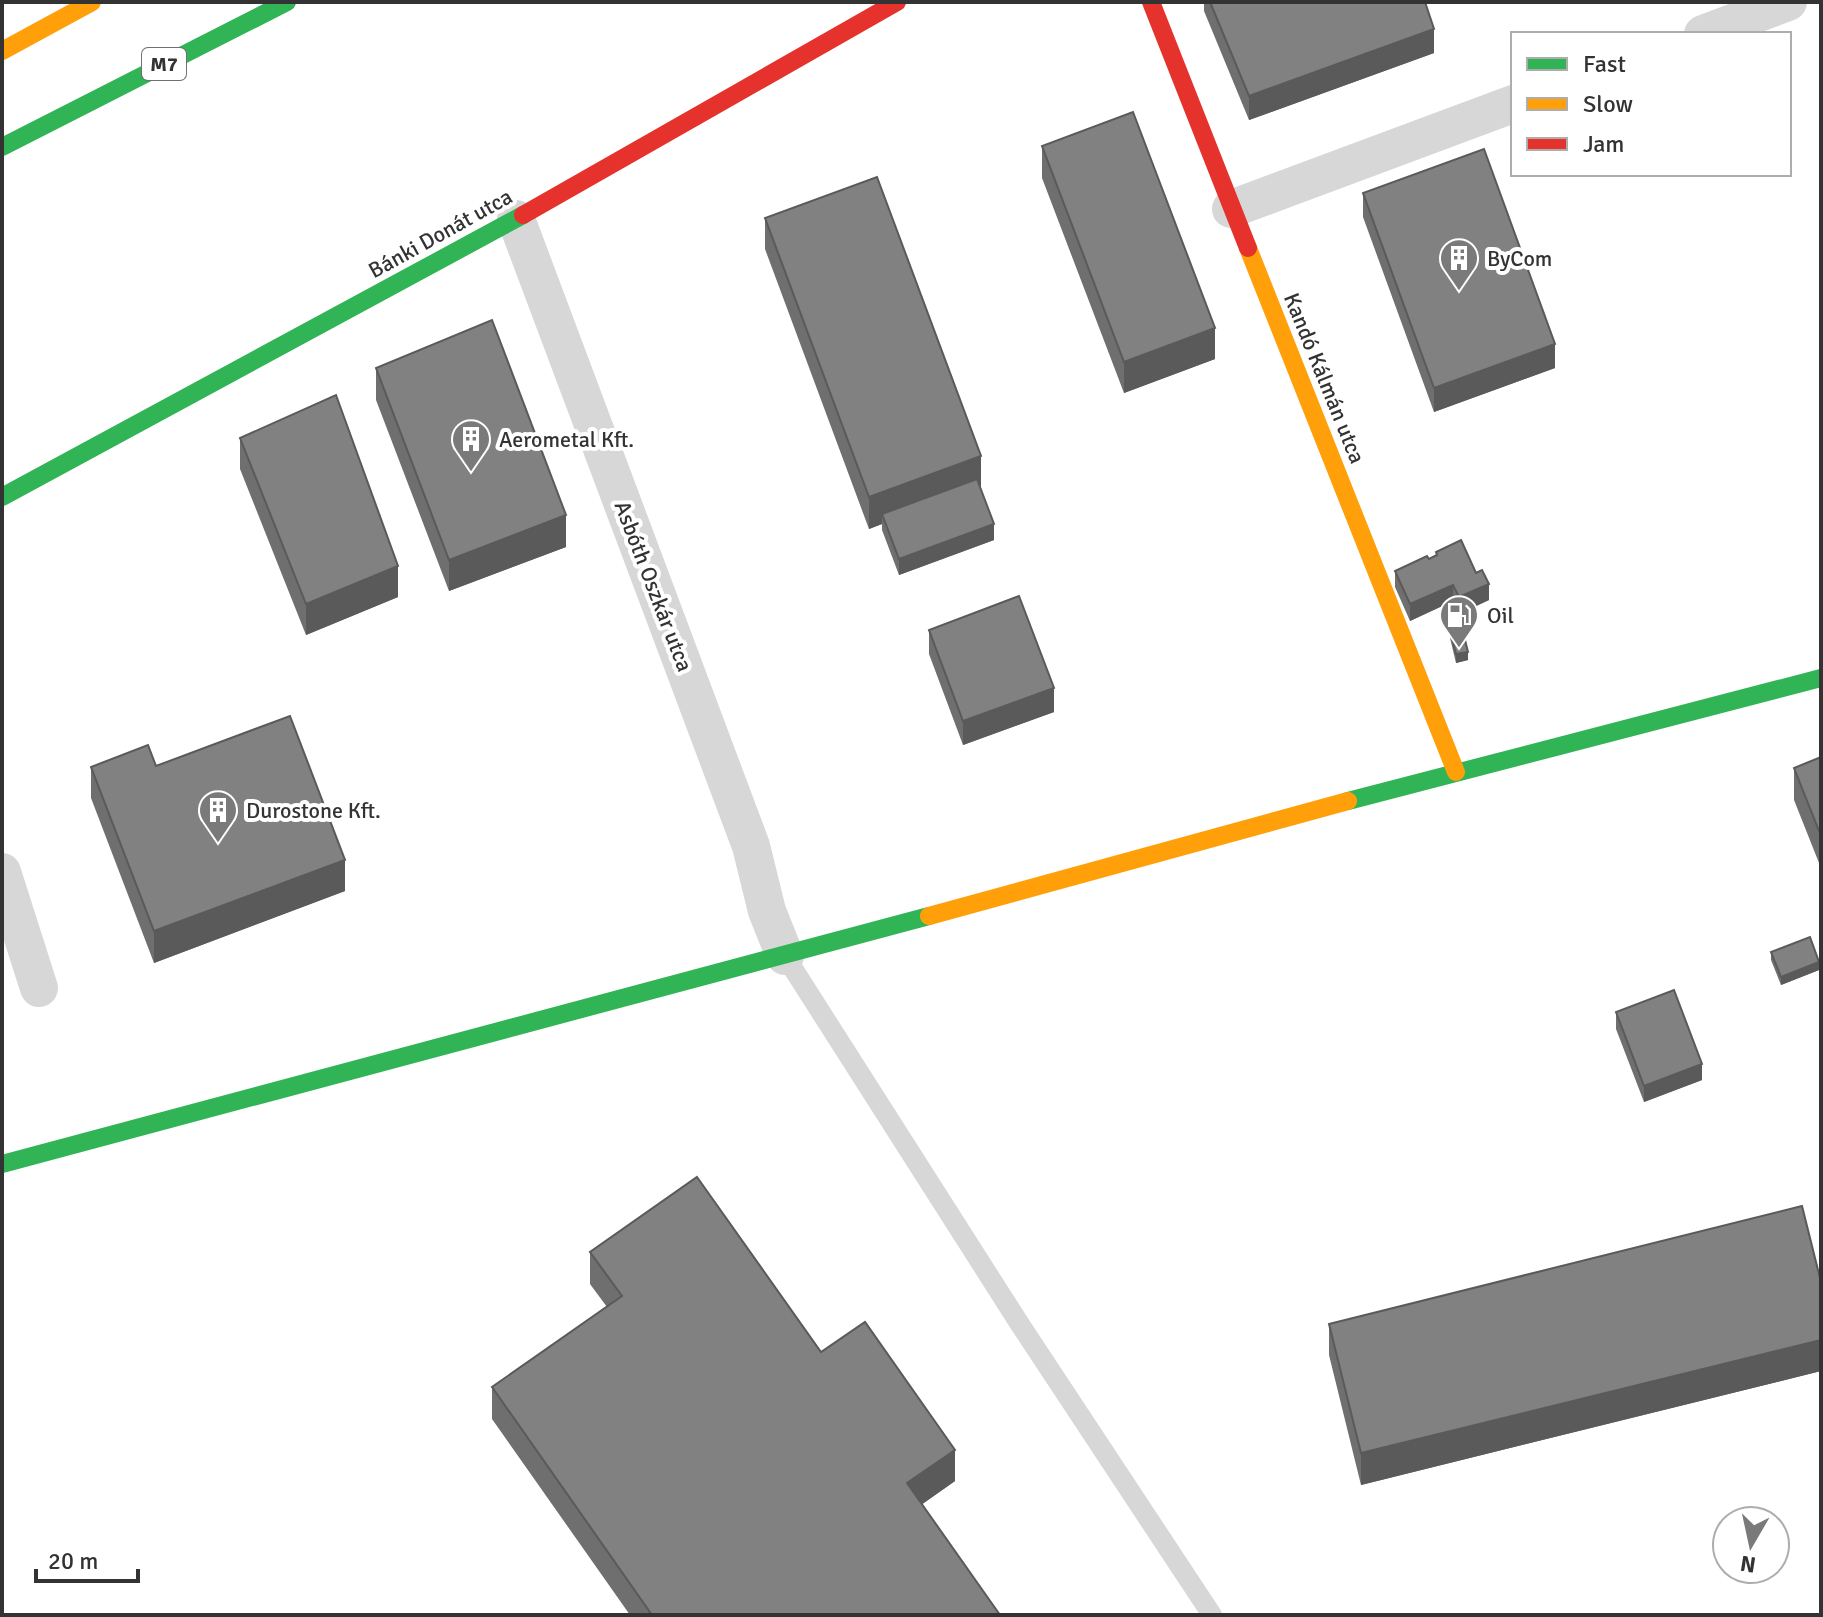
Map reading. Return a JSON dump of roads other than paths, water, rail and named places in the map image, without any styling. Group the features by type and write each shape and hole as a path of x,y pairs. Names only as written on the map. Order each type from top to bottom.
{"main road":[{"path":"2,51 92,2"},
{"name":"M7","path":"2,147 287,2"},
{"name":"Bánki Donát utca","path":"2,497 516,219 897,2"},
{"name":"Kandó Kálmán utca","path":"1151,2 1456,772"},
{"path":"2,1164 785,956 1456,772 1821,678"}],"street":[{"path":"1708,32 1788,2"},
{"path":"1231,209 1511,105"},
{"name":"Asbóth Oszkár utca","path":"516,219 751,846 767,911 785,956"},
{"path":"2,872 39,988"}],"lane":[{"path":"785,956 1021,1326 1212,1615"}],"place":[{"name":"ByCom","path":"1459,292"},
{"name":"Aerometal Kft.","path":"471,473"},
{"name":"Oil","path":"1459,649"},
{"name":"Durostone Kft.","path":"218,844"}]}
